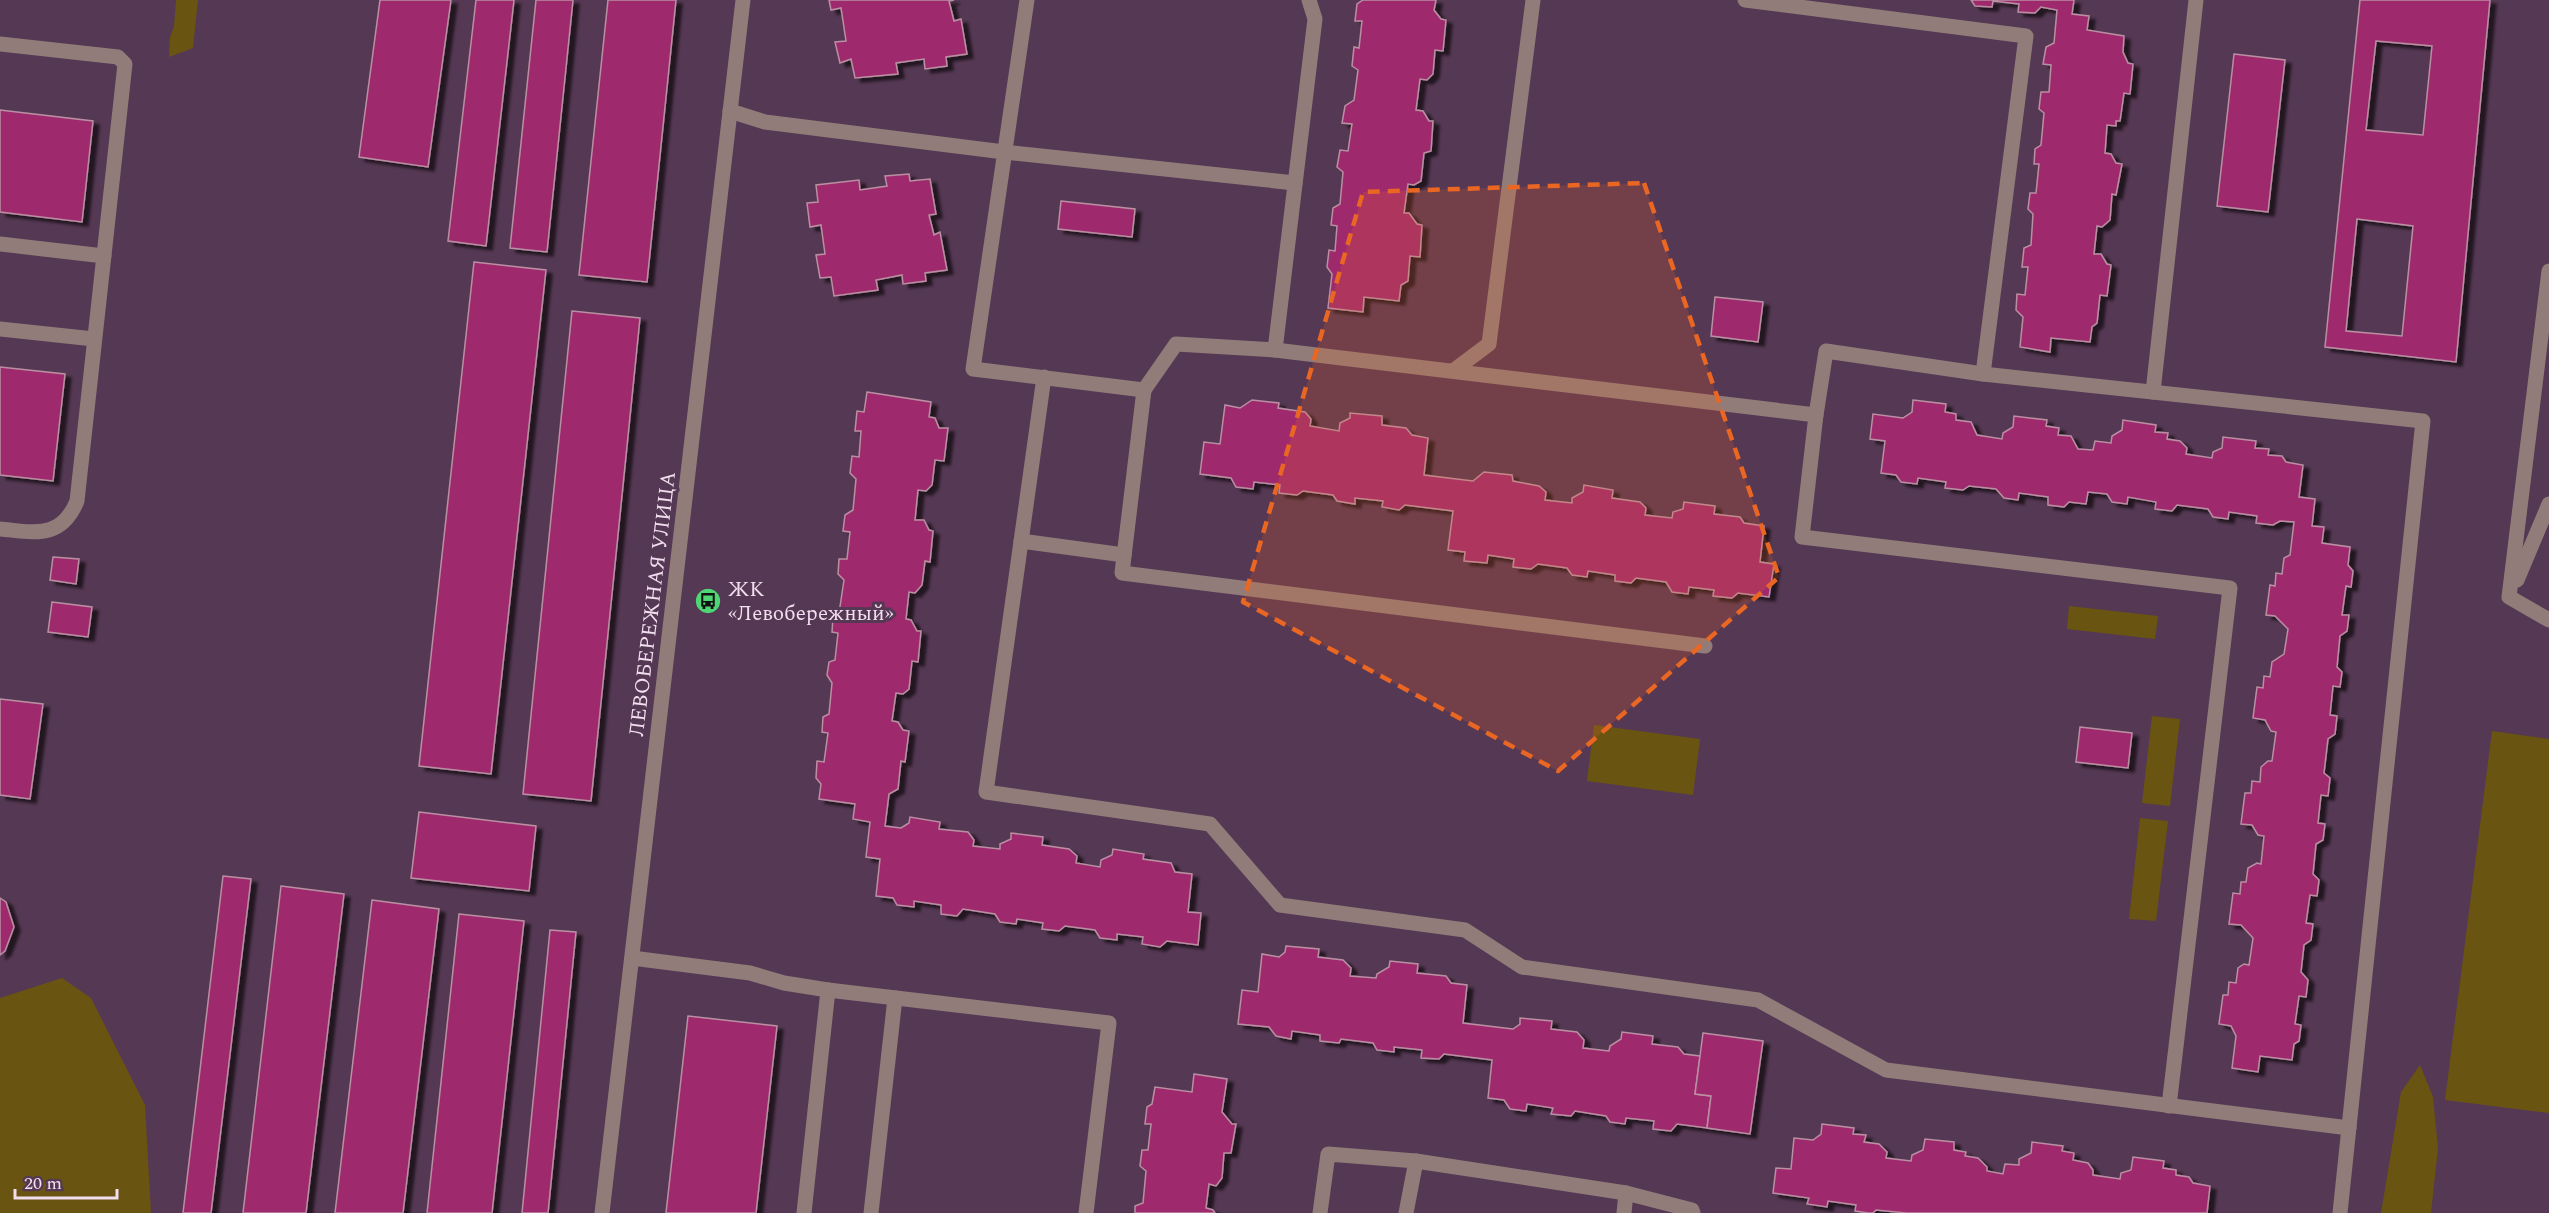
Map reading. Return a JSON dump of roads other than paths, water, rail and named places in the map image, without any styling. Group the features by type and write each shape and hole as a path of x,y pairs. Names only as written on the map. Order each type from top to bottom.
{"street":[{"name":"ЛЕВОБЕРЕЖНАЯ УЛИЦА","path":"602,1213 743,0"},
{"path":"1027,0 973,369 1144,390"},
{"path":"1275,350 1315,19 1309,0"},
{"path":"1453,371 1489,344 1533,0"},
{"path":"1745,0 2026,36 1983,374"},
{"path":"2153,392 2196,0"},
{"path":"0,44 118,57 124,62 76,501 72,512 54,529 40,533 0,529"},
{"path":"730,111 765,122 1004,152 1295,183"},
{"path":"0,244 104,256"},
{"path":"2510,597 2549,271"},
{"path":"0,328 94,339"},
{"path":"1705,646 1122,573 1144,390 1176,344 1275,350 1816,415"},
{"path":"2169,1106 2230,588 1802,537 1826,351 1983,374 2423,421 2340,1213"},
{"path":"1044,377 986,792 1210,824 1280,905 1465,930 1522,967 1758,1000 1886,1070 2349,1128"},
{"path":"2510,597 2549,504"},
{"path":"1021,541 1124,555"},
{"path":"2510,597 2549,620"},
{"path":"632,958 750,973 828,990 1109,1023 1086,1213"},
{"path":"804,1213 828,990"},
{"path":"871,1213 895,998"},
{"path":"1320,1213 1328,1154 1416,1161 1626,1193 1692,1210 1693,1213"},
{"path":"1406,1213 1416,1161"},
{"path":"1624,1213 1626,1193"}],"place":[{"name":"ЖК «Левобережный»","path":"708,601"}]}
